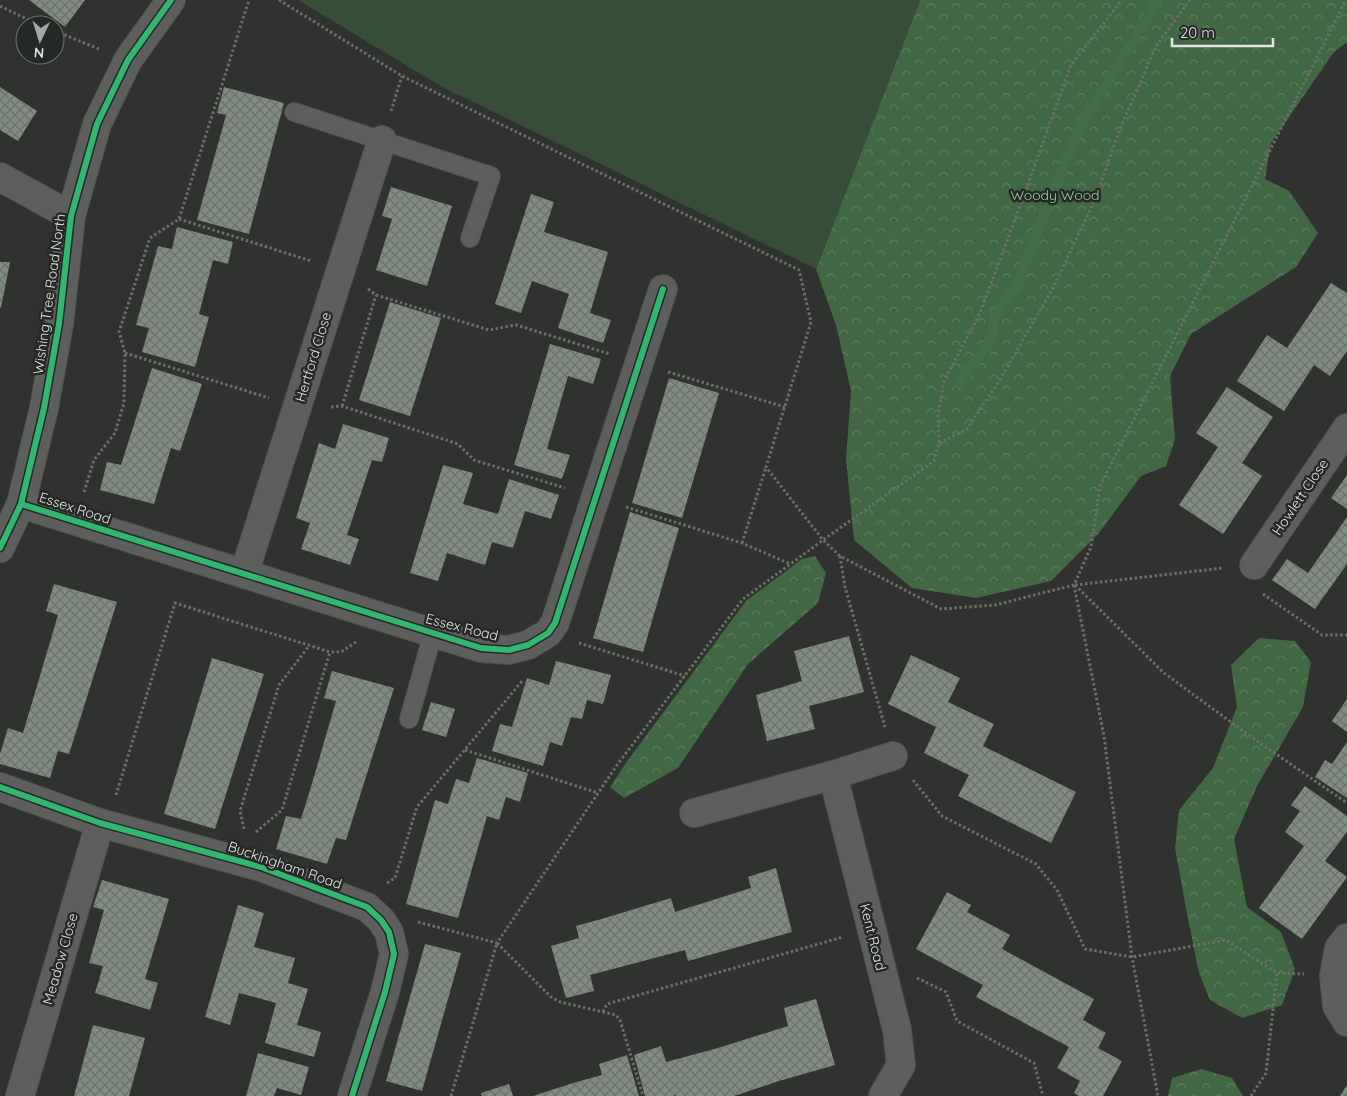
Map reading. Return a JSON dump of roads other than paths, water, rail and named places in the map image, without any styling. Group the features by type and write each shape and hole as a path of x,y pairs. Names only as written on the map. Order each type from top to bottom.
{"street":[{"name":"Wishing Tree Road North","path":"0,548 21,504 44,408 59,324 71,216 97,124 128,60 171,0"},
{"name":"Hertford Close","path":"244,574 382,140"},
{"path":"0,177 71,216"},
{"name":"Essex Road","path":"21,504 481,648 510,650 538,639 555,623 663,289"},
{"name":"Howlett Close","path":"1250,565 1347,428"},
{"path":"694,813 833,775 893,756"},
{"name":"Kent Road","path":"833,775 897,1030 900,1065 883,1096"},
{"name":"Buckingham Road","path":"0,788 104,823 243,851 261,867 367,907 381,920 389,932 394,954 385,992 352,1096"},
{"name":"Meadow Close","path":"20,1096 104,823"},
{"path":"1347,938 1340,948 1334,976 1337,1006 1347,1022"}],"lane":[{"path":"294,112 491,176 470,238"},
{"path":"409,719 433,633"}],"waterway":[{"path":"957,384 990,342 995,315 1015,289 1078,131 1158,0"}],"park label":[{"name":"Woody Wood","path":"1055,195"}]}
